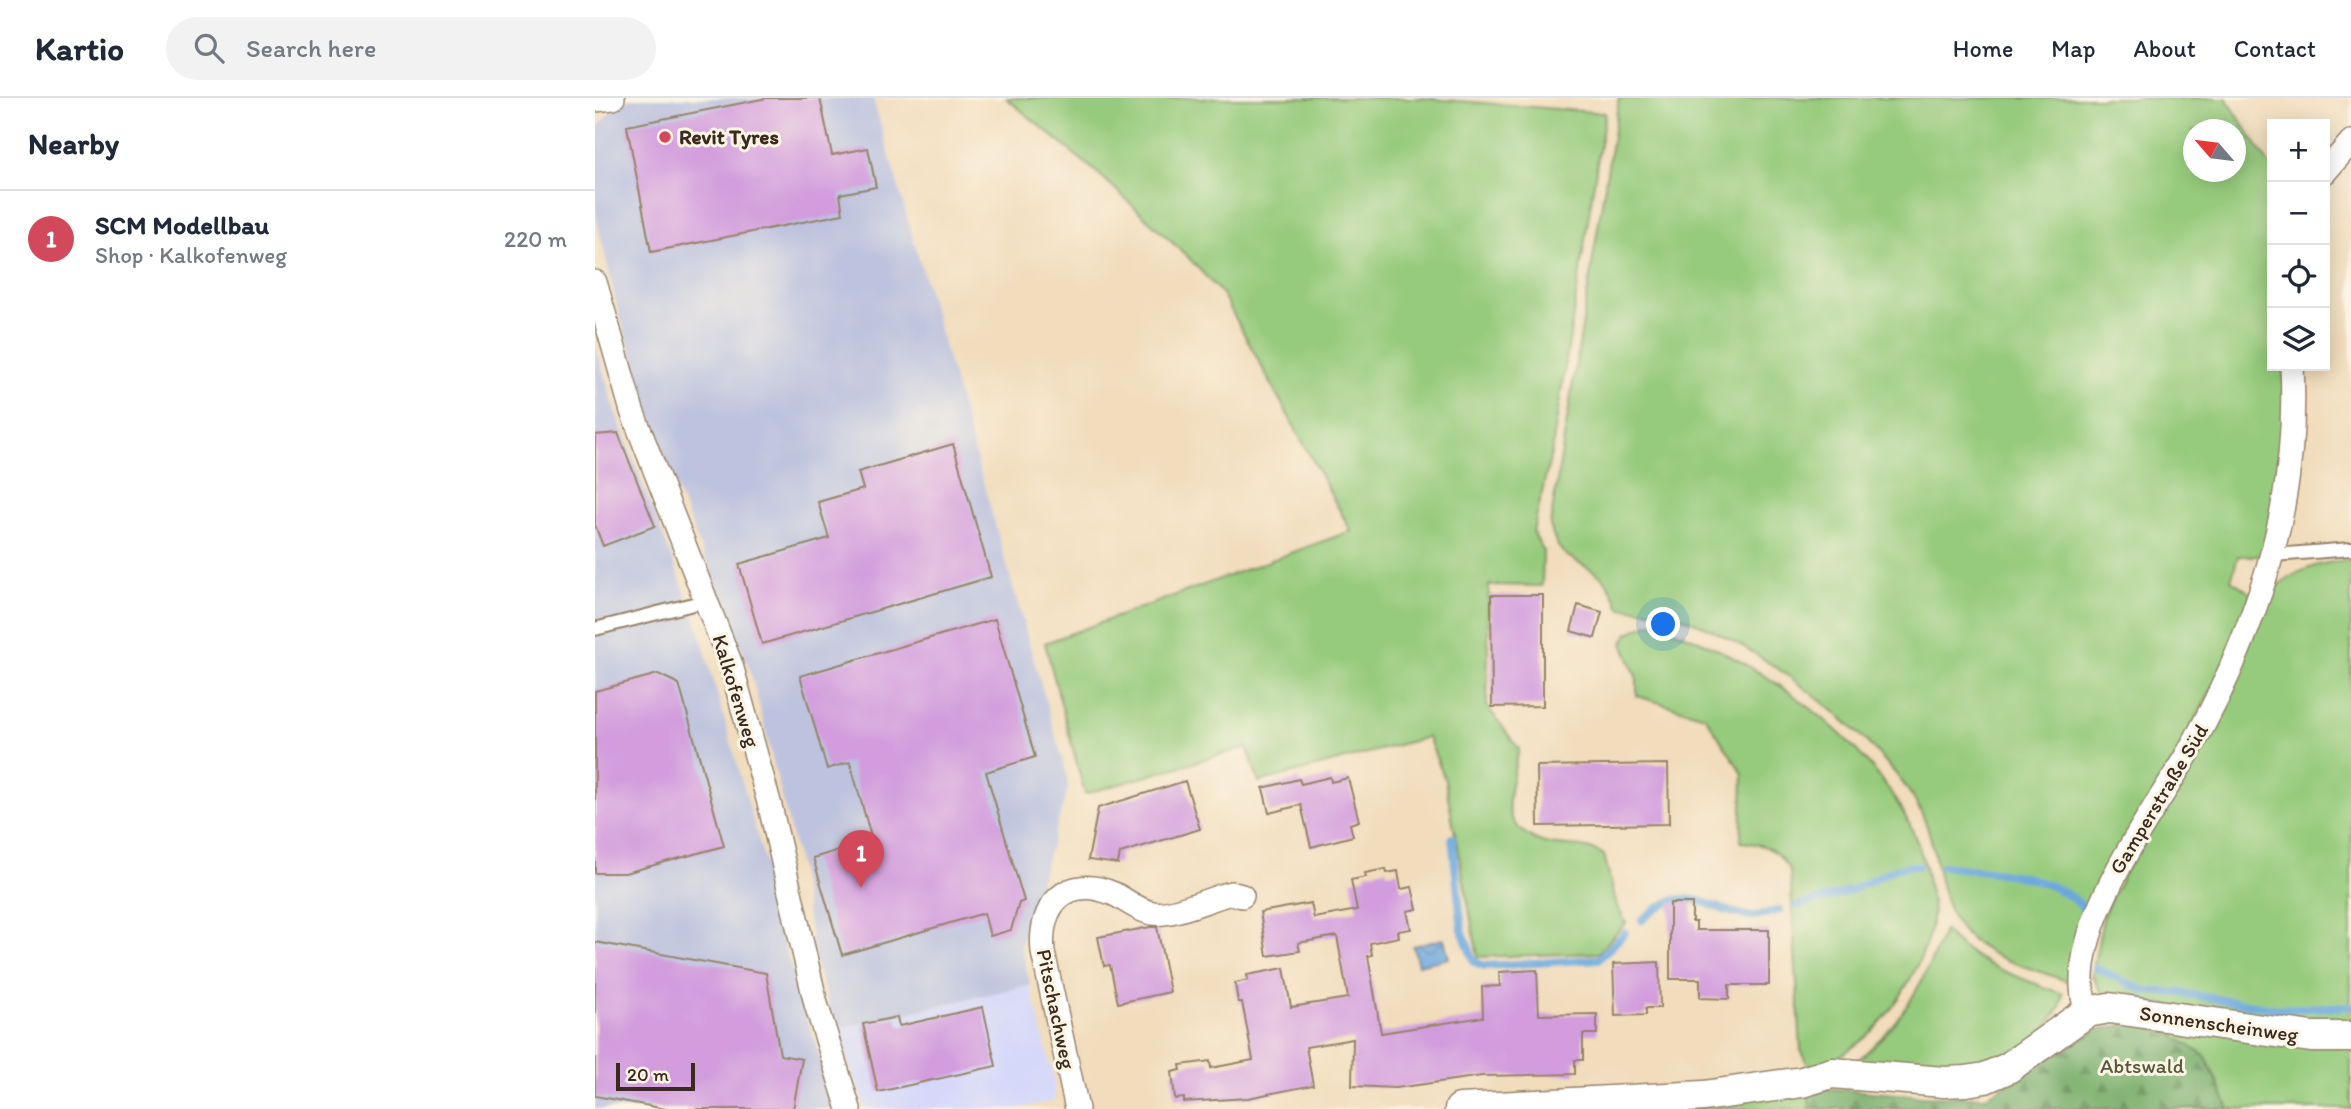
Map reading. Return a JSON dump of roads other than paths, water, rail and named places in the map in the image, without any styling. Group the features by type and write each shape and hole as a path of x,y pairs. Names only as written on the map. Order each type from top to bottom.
{"street":[{"path":"595,100 613,98"},
{"path":"2330,166 2351,142"},
{"name":"Kalkofenweg","path":"595,282 632,411 731,665 770,806 803,954 849,1109"},
{"name":"Gamperstraße Süd","path":"2087,1012 2081,995 2088,944 2113,876 2217,700 2274,555 2283,517 2290,462 2294,407 2292,371"},
{"name":"Pitschachweg","path":"1077,1109 1043,952 1041,932 1053,901 1080,888 1098,889 1152,914 1231,893 1242,896"},
{"name":"Sonnenscheinweg","path":"2087,1012 2109,1008 2160,1013 2288,1035 2351,1037"},
{"path":"1460,1109 1711,1095 1802,1082 1832,1073 1944,1082 1966,1081 1985,1078 2008,1068 2087,1012"}],"lane":[{"path":"2274,555 2351,549"},
{"path":"595,629 705,601"}],"water":[{"path":"1444,939 1449,958 1418,965 1413,946"}],"waterway":[{"path":"1452,838 1462,930 1474,962 1485,966 1599,959 1625,933"},
{"path":"1797,906 1859,887 1901,867 1918,866"},
{"path":"1943,866 2035,880 2069,896 2084,908 2085,921"},
{"path":"1642,920 1673,901 1685,899 1751,916 1779,910"},
{"path":"2096,968 2145,991 2182,993 2278,1009 2351,1006"}],"place":[{"name":"Revit Tyres","path":"665,137"},
{"name":"SCM Modellbau","path":"861,888"}],"park label":[{"name":"Abtswald","path":"2142,1066"}]}
